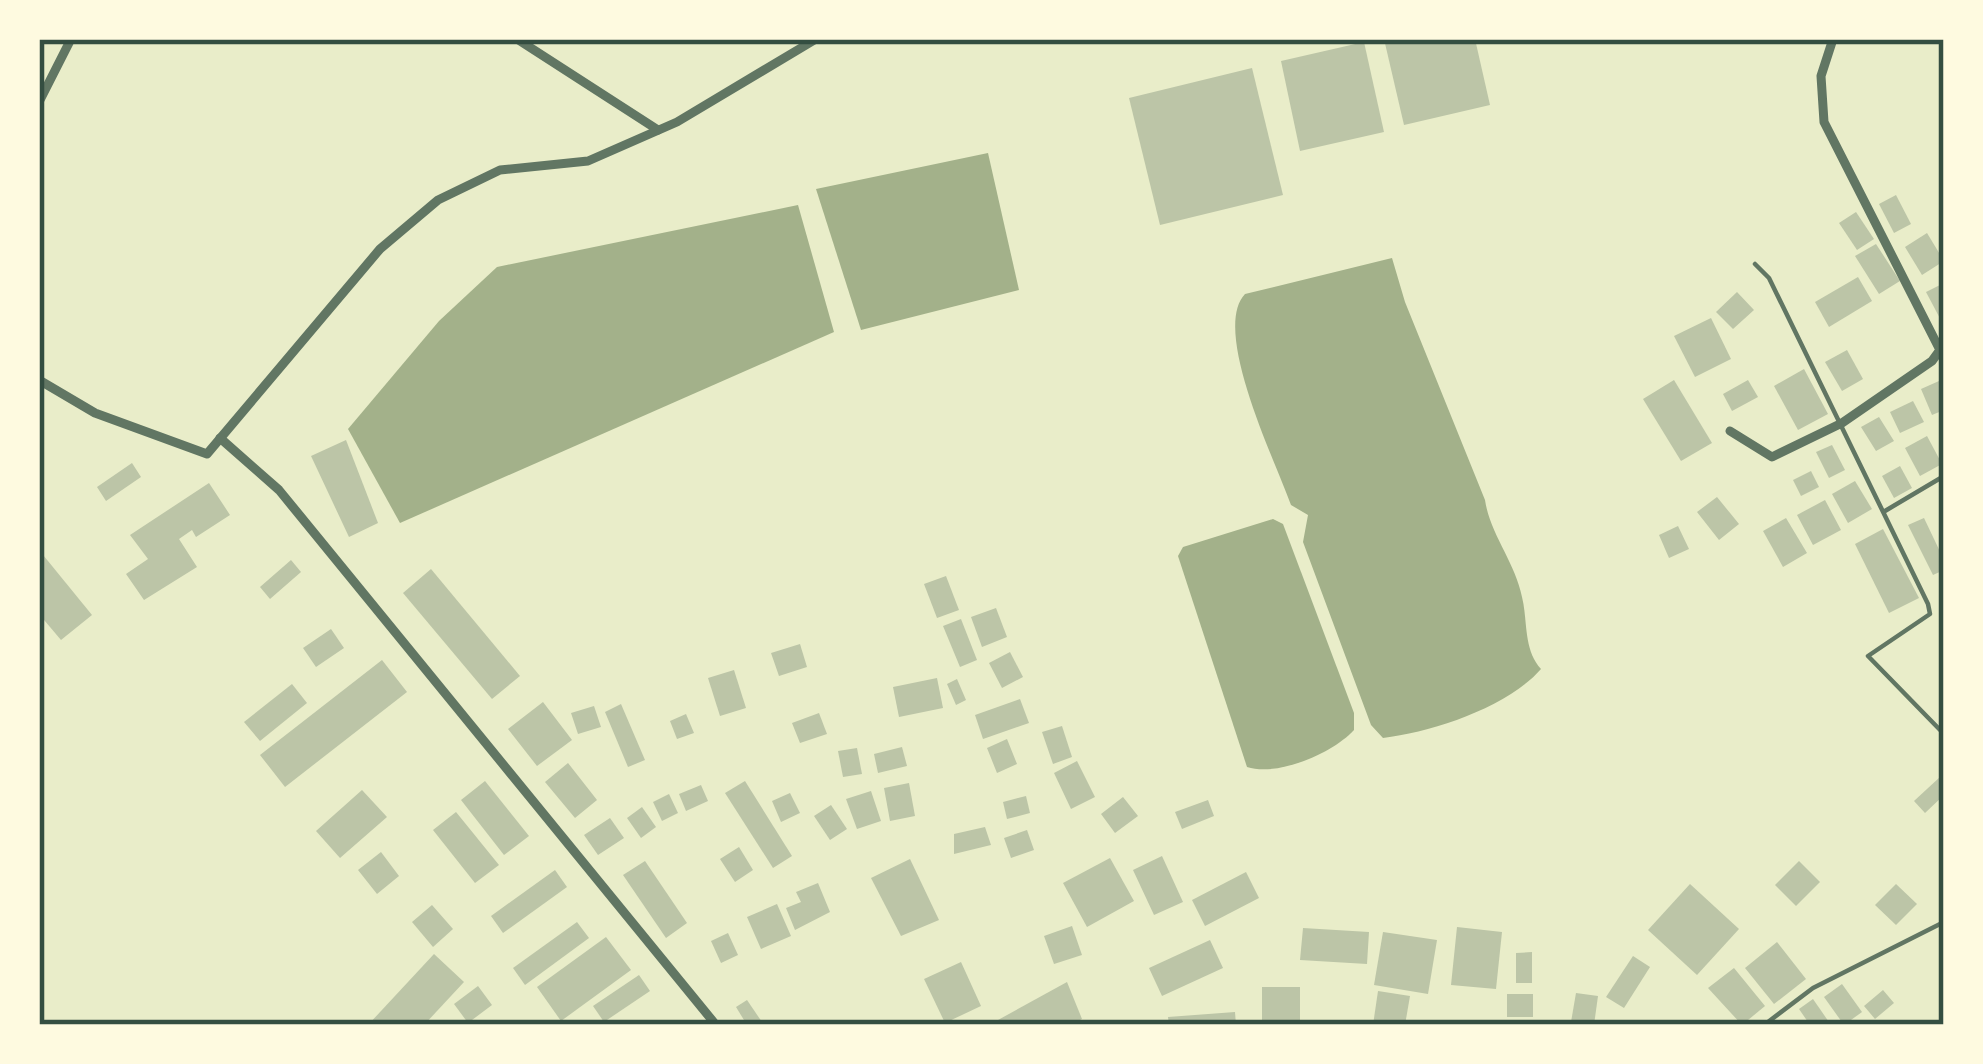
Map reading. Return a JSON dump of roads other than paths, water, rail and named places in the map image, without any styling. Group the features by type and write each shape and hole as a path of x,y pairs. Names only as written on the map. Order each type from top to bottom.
{"street":[{"path":"39,102 71,39"},
{"path":"517,39 658,130"},
{"path":"39,380 95,413 207,454 380,249 438,200 500,170 588,161 658,130 816,39"},
{"path":"1730,431 1772,457 1842,423 1932,361 1940,350 1824,122 1821,76 1833,39"},
{"path":"220,438 279,490 716,1025"}],"lane":[{"path":"1755,264 1769,278 1842,423 1930,614 1868,656 1944,734"},
{"path":"1885,512 1944,476"},
{"path":"1764,1025 1813,988 1944,922"}]}
